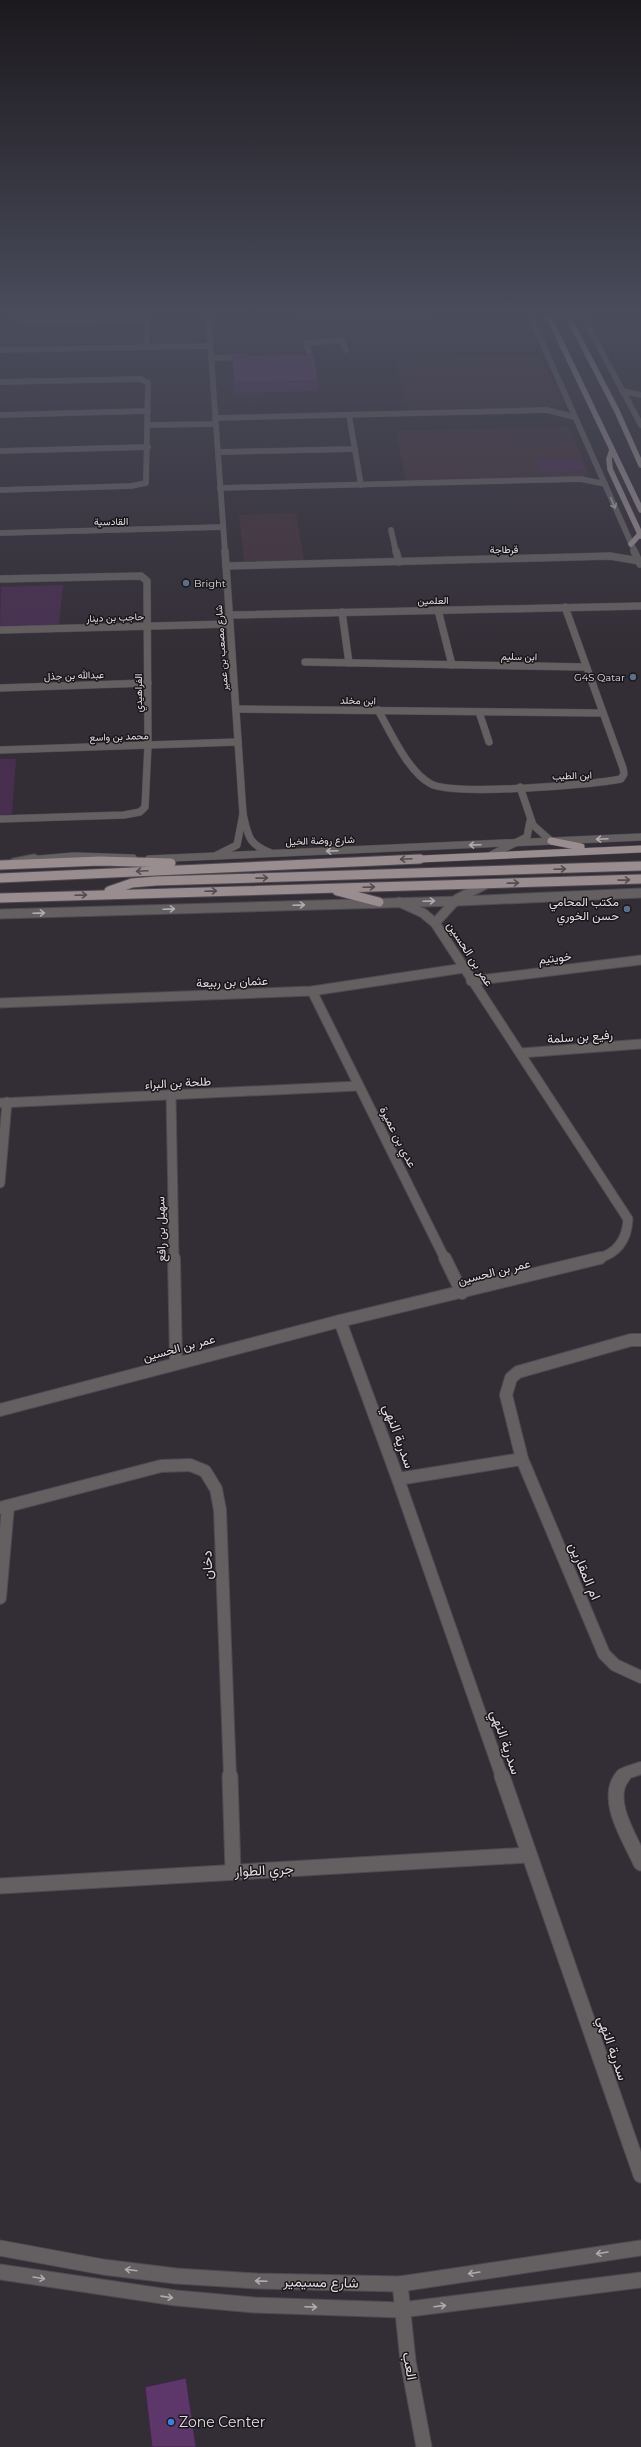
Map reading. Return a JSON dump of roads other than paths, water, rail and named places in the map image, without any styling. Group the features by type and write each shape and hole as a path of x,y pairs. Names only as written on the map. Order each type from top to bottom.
{"main road":[{"path":"601,427 641,510"},
{"path":"624,427 641,465"},
{"path":"612,450 609,459 610,469 640,535 632,546"},
{"path":"635,452 641,456"},
{"path":"551,841 600,850"},
{"name":"شارع روضة الخيل","path":"0,878 641,849"},
{"path":"0,865 100,861 136,864 237,862 279,865"},
{"path":"99,894 132,884 156,880 641,866"},
{"path":"0,898 641,879"},
{"path":"327,888 379,902"}],"street":[{"path":"0,490 140,485 148,480 148,427"},
{"name":"شارع مصعب بن عمير","path":"216,427 244,814 249,842 255,847 271,853"},
{"path":"351,427 361,485"},
{"path":"579,427 640,563"},
{"path":"0,451 148,447"},
{"path":"218,452 355,449"},
{"path":"581,479 600,473"},
{"path":"220,488 581,479 605,484"},
{"name":"القادسية","path":"0,533 223,527"},
{"path":"391,530 399,562"},
{"name":"قرطاجة","path":"226,566 610,556 623,554 632,546"},
{"name":"قرطاجة","path":"610,556 640,563"},
{"name":"الفراهيدي","path":"0,579 141,576 147,581 148,626 148,745 146,802 140,812 124,815 0,819"},
{"name":"العلمين","path":"229,615 640,605"},
{"name":"ابن الطيب","path":"378,710 418,772 433,785 458,788 520,787 601,784 621,779 624,774 623,768 585,667 565,607"},
{"path":"438,610 452,665"},
{"path":"342,612 348,663"},
{"name":"حاجب بن دينار","path":"0,630 230,624"},
{"name":"ابن سليم","path":"305,662 585,667"},
{"name":"عبدالله بن جذل","path":"0,688 148,683"},
{"name":"ابن مخلد","path":"236,709 602,713"},
{"path":"479,712 489,742"},
{"name":"محمد بن واسع","path":"0,750 238,742"},
{"path":"520,787 530,821 540,836 551,841"},
{"name":"شارع مصعب بن عمير","path":"215,856 237,845 244,814"},
{"path":"491,855 527,836 530,821"},
{"name":"شارع روضة الخيل","path":"0,865 38,858 104,856 156,859 641,837"},
{"name":"عمر بن الحسين","path":"435,923 442,911 453,901 487,883"},
{"path":"0,914 453,901 641,892"},
{"name":"عمر بن الحسين","path":"0,1410 176,1362 606,1257 618,1250 628,1230 628,1219 521,1054 471,981 435,923 423,913 399,902"},
{"name":"خويتيم","path":"471,981 641,960"},
{"name":"عثمان بن ربيعة","path":"0,1003 312,991 464,968"},
{"name":"عدي بن عميرة","path":"312,991 462,1293"},
{"name":"رفيع بن سلمة","path":"521,1054 641,1044"},
{"name":"طلحة بن البراء","path":"4,1102 171,1096 358,1086"},
{"name":"سهيل بن رافع","path":"171,1096 176,1362"},
{"path":"0,1183 4,1102"},
{"name":"سدرية النهي","path":"340,1321 398,1479 528,1855 641,2175"},
{"name":"ام المقارين","path":"641,1340 631,1340 518,1372 511,1378 506,1395 522,1459 604,1654 615,1665 641,1677"},
{"path":"398,1479 522,1459"},
{"name":"دخان","path":"4,1507 161,1466 190,1466 205,1471 213,1483 216,1489 220,1510 233,1872"},
{"path":"0,1598 4,1507"},
{"path":"641,1768 630,1770 620,1777 615,1788 615,1801 641,1863"},
{"name":"جري الطوار","path":"0,1886 528,1855"},
{"name":"شارع مسيمير","path":"0,2248 103,2267 176,2276 257,2281 400,2284 641,2248"},
{"name":"شارع مسيمير","path":"0,2272 176,2298 254,2305 401,2310 641,2280"},
{"name":"العب","path":"400,2284 401,2310 424,2447"}],"place":[{"name":"Bright","path":"186,583"},
{"name":"G4S Qatar","path":"633,677"},
{"name":"مكتب المحامي حسن الخوري","path":"627,909"},
{"name":"Zone Center","path":"171,2422"}]}
